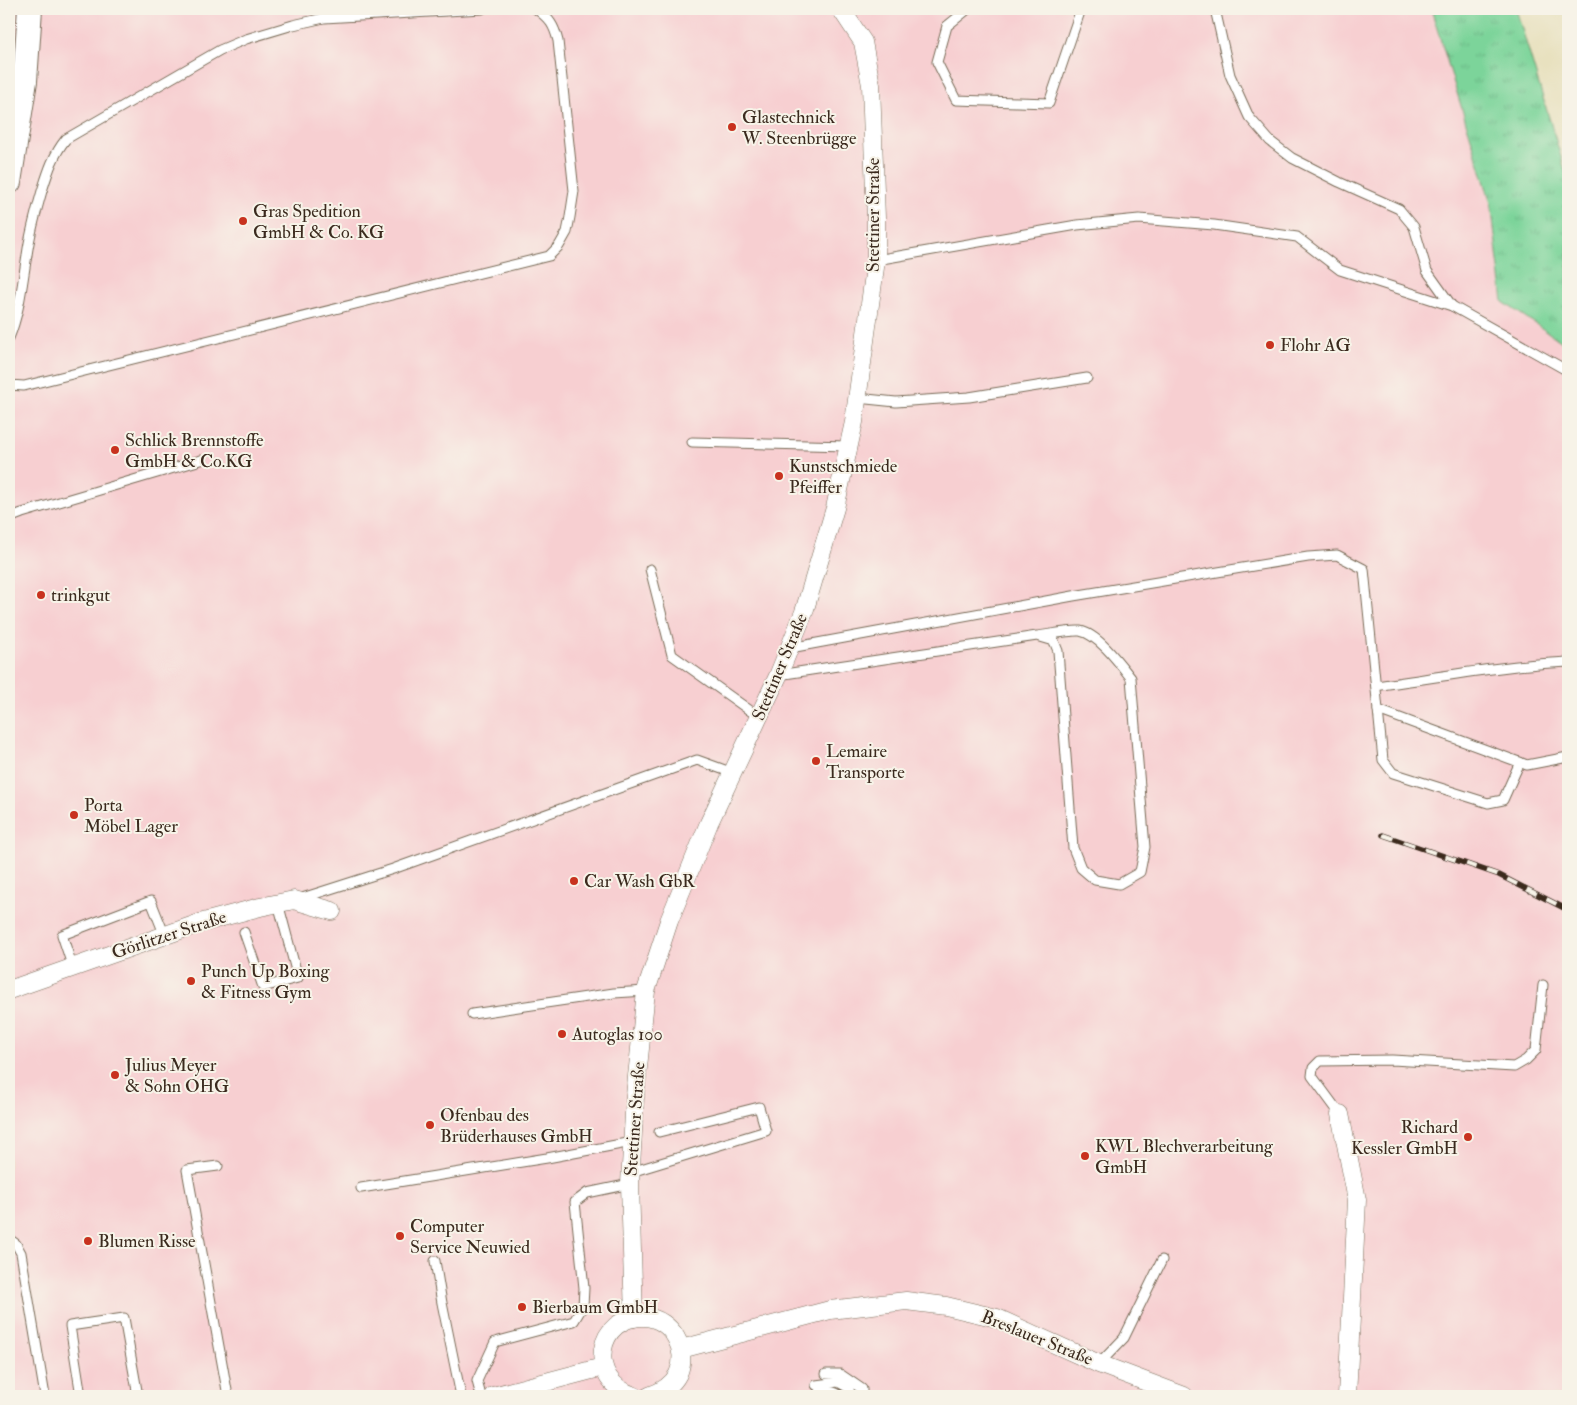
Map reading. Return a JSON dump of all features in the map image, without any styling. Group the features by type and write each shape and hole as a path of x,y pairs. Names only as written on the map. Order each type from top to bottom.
{"street":[{"path":"9,182 25,81 30,9"},
{"name":"Stettiner Straße","path":"634,1318 630,1178 646,990 669,921 709,823 778,676 804,612 829,527 854,422 876,260 871,85 863,42 841,9"},
{"path":"286,902 332,911"},
{"name":"Görlitzer Straße","path":"9,990 200,923 286,902"},
{"path":"1340,1114 1357,1200 1347,1396"},
{"name":"Breslauer Straße","path":"681,1349 830,1310 906,1302 946,1306 997,1318 1099,1364 1184,1396"},
{"path":"635,1396 615,1387 603,1367 602,1354 605,1342 612,1330 622,1322 634,1318 647,1317 659,1320 669,1328 681,1349 681,1362 678,1374 670,1385 660,1393 649,1396"},
{"path":"499,1395 603,1367"}],"lane":[{"path":"9,338 20,306 33,221 50,164 66,139 220,50 246,39 324,18 482,9"},
{"path":"9,385 24,386 549,256 559,246 567,232 574,190 558,42 554,26 545,15 536,9"},
{"path":"968,9 947,26 937,62 956,100 1049,103 1081,9"},
{"path":"1215,9 1230,75 1249,117 1270,141 1292,158 1399,209 1414,227 1427,271 1452,306"},
{"path":"876,260 1077,225 1138,219 1214,225 1297,237 1340,270 1452,306 1568,371"},
{"path":"857,398 896,402 969,397 1087,378"},
{"path":"692,442 848,446"},
{"path":"9,518 201,460"},
{"path":"790,648 1073,596 1308,557 1337,554 1364,569 1383,760 1393,772 1488,803 1503,800 1520,762"},
{"path":"650,569 672,655 759,717"},
{"path":"778,676 1037,636 1080,631 1095,639 1116,658 1131,678 1145,847 1140,872 1119,884 1095,880 1081,868 1073,848 1058,651 1054,641 1037,636"},
{"path":"1376,686 1490,670 1568,662"},
{"path":"1378,710 1527,765 1568,757"},
{"path":"244,932 263,988 298,978 286,902 394,868 697,760 733,772"},
{"path":"72,968 62,935 152,901 165,936"},
{"path":"1340,1114 1312,1076 1313,1068 1320,1061 1392,1060 1514,1067 1526,1060 1536,1050 1542,985"},
{"path":"472,1014 646,990"},
{"path":"481,1396 477,1381 495,1342 574,1321 583,1306 584,1288 575,1202 587,1193 766,1131 759,1107 659,1132"},
{"path":"361,1188 547,1158 632,1142"},
{"path":"218,1166 187,1170 228,1396"},
{"path":"9,1239 16,1244 21,1253 45,1396"},
{"path":"1099,1364 1124,1338 1162,1260"},
{"path":"436,1261 442,1303 461,1396"},
{"path":"81,1396 70,1326 124,1318 138,1396"},
{"path":"826,1374 840,1374 862,1390 862,1396"},
{"path":"821,1391 838,1382 849,1388 850,1396"},
{"path":"821,1391 835,1392 841,1396"}],"shaded area":[{"path":"9,9 1431,9 1491,203 1503,302 1568,346 1568,1396 9,1396"}],"green space":[{"path":"1431,9 1516,9 1568,180 1568,346 1503,302 1491,203"}],"railway":[{"path":"1383,835 1499,875 1568,910"}],"place":[{"name":"Glastechnick W. Steenbrügge","path":"732,127"},
{"name":"Gras Spedition GmbH & Co. KG","path":"243,221"},
{"name":"Flohr AG","path":"1270,345"},
{"name":"Schlick Brennstoffe GmbH & Co.KG","path":"115,450"},
{"name":"Kunstschmiede Pfeiffer","path":"779,476"},
{"name":"trinkgut","path":"41,595"},
{"name":"Lemaire Transporte","path":"816,761"},
{"name":"Porta Möbel Lager","path":"74,815"},
{"name":"Car Wash GbR","path":"574,881"},
{"name":"Punch Up Boxing & Fitness Gym","path":"191,981"},
{"name":"Autoglas 100","path":"562,1034"},
{"name":"Julius Meyer & Sohn OHG","path":"115,1075"},
{"name":"Ofenbau des Brüderhauses GmbH","path":"430,1125"},
{"name":"Richard Kessler GmbH","path":"1468,1137"},
{"name":"KWL Blechverarbeitung GmbH","path":"1085,1156"},
{"name":"Computer Service Neuwied","path":"400,1236"},
{"name":"Blumen Risse","path":"88,1241"},
{"name":"Bierbaum GmbH","path":"522,1307"}]}
